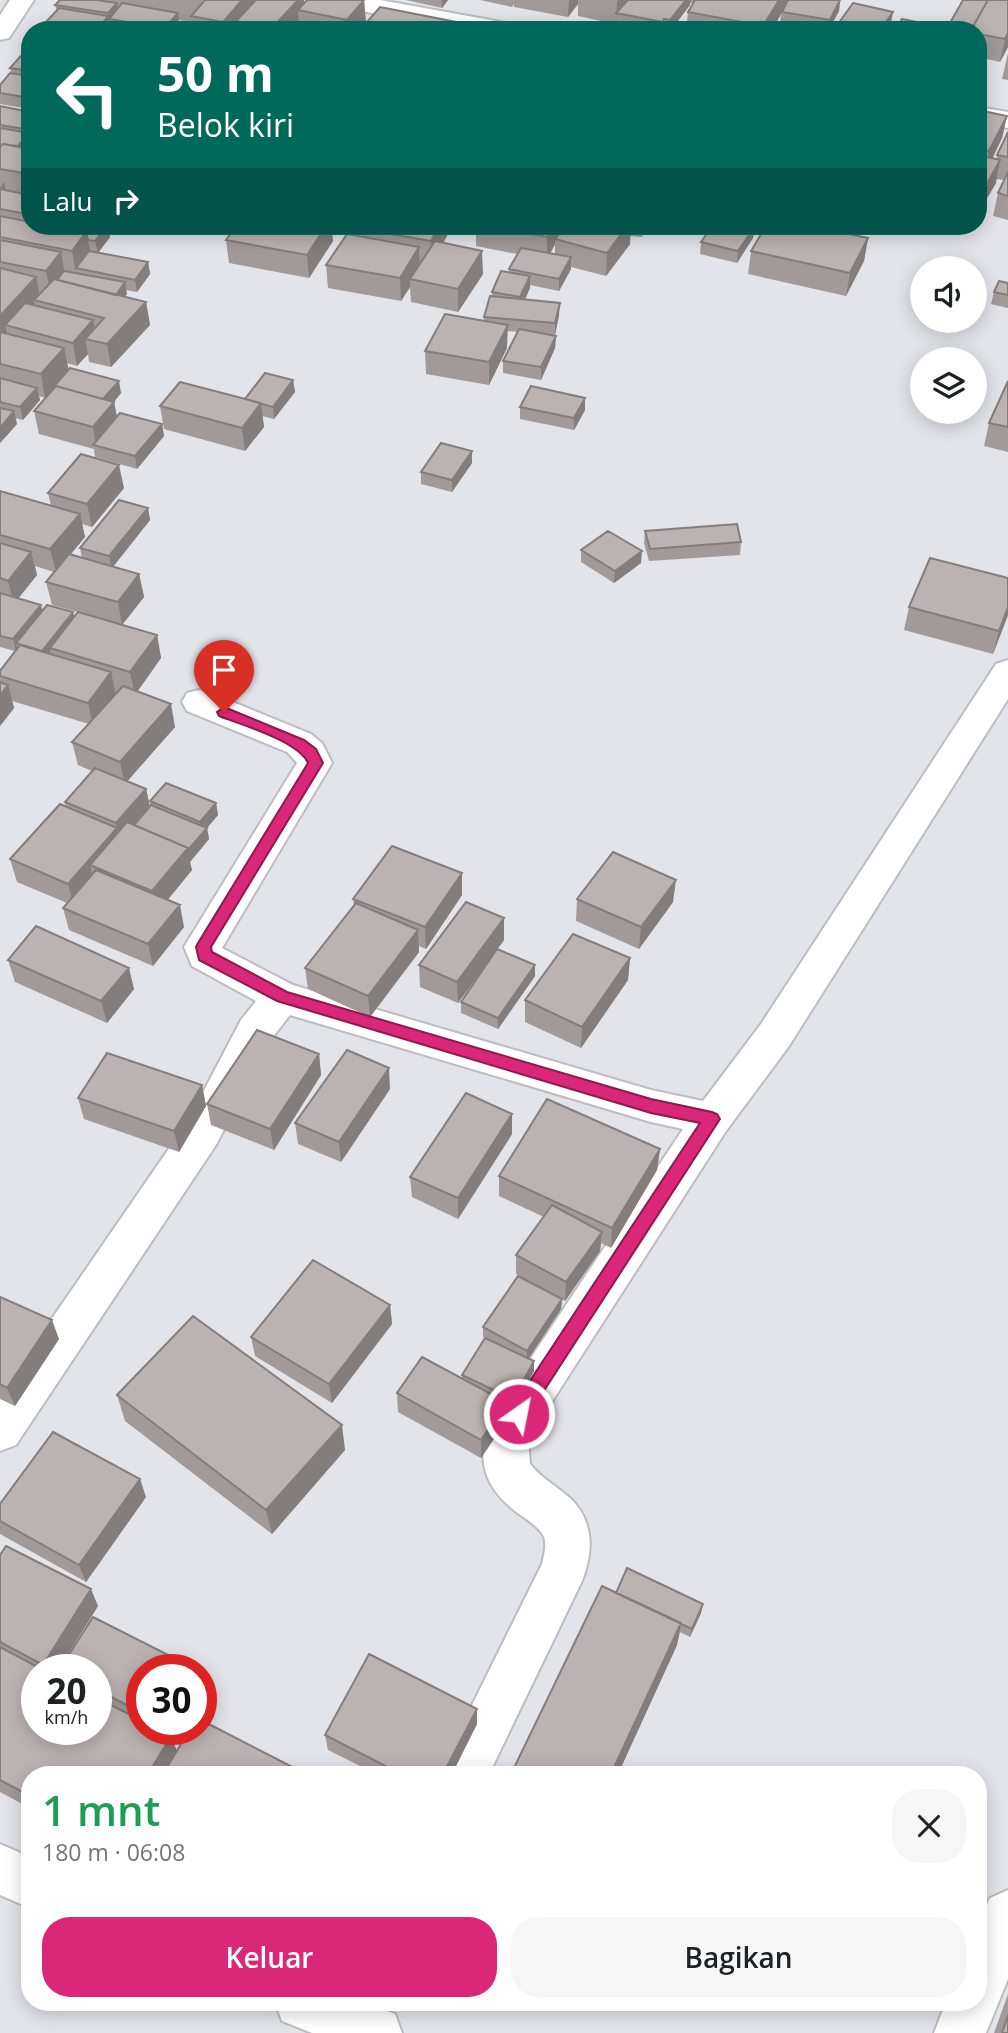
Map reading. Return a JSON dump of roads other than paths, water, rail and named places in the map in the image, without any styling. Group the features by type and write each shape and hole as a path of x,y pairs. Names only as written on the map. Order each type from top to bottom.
{"main road":[{"path":"0,33 22,0"},
{"path":"339,0 449,8 483,21"},
{"path":"987,116 1008,120"},
{"path":"467,1766 565,1567 570,1551 567,1528 551,1511 519,1486 508,1468 504,1445 519,1414 712,1119 775,1035 1008,672"},
{"path":"199,702 299,743 310,752 315,763 203,947 205,956 282,997 651,1106 712,1119"},
{"path":"0,1431 202,1133 255,1031 282,997"},
{"path":"0,1869 21,1879"},
{"path":"987,1966 1008,1916"},
{"path":"960,2033 969,2011"}]}
